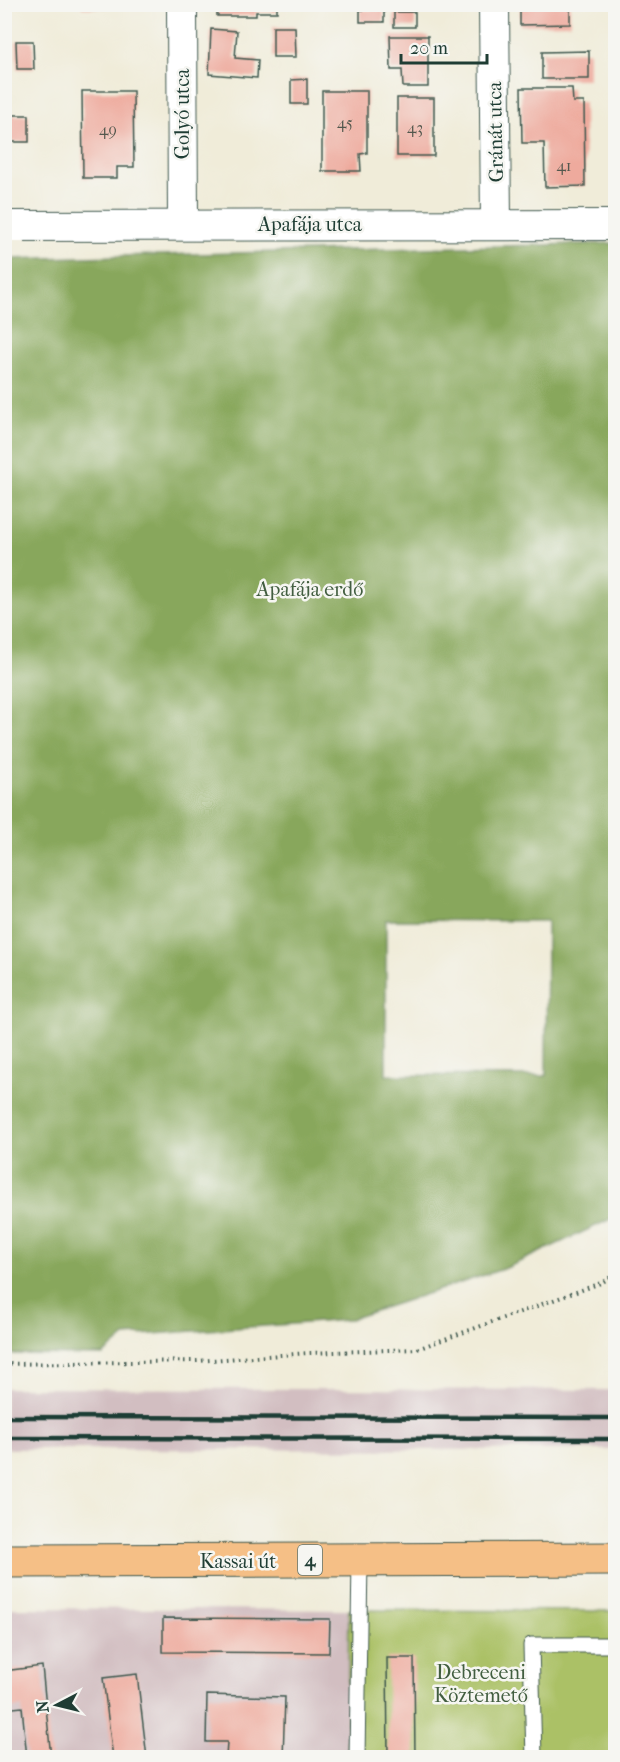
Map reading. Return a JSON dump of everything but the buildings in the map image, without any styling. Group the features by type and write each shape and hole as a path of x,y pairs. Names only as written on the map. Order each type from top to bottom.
{"main road":[{"name":"Kassai út","path":"4,1561 615,1559"}],"street":[{"name":"Golyó utca","path":"182,4 183,224"},
{"name":"Gránát utca","path":"494,4 496,224"},
{"name":"Apafája utca","path":"4,226 615,225"}],"lane":[{"path":"357,1758 360,1560"},
{"path":"534,1758 531,1645 615,1645"}],"path":[{"path":"4,1364 185,1362 309,1353 417,1349 601,1284 615,1274"}],"shaded area":[{"path":"5,1388 615,1390 615,1450 5,1449"},
{"path":"5,1608 349,1610 347,1757 5,1758"}],"green space":[{"name":"Apafája erdő","path":"615,243 615,1217 506,1268 347,1320 125,1336 103,1355 5,1354 5,259","holes":["386,920 547,921 546,1076 386,1075"]},
{"name":"Debreceni Köztemető","path":"349,1610 615,1611 615,1757 347,1758"}],"railway":[{"path":"4,1417 616,1418"},
{"path":"4,1438 616,1439"}]}
